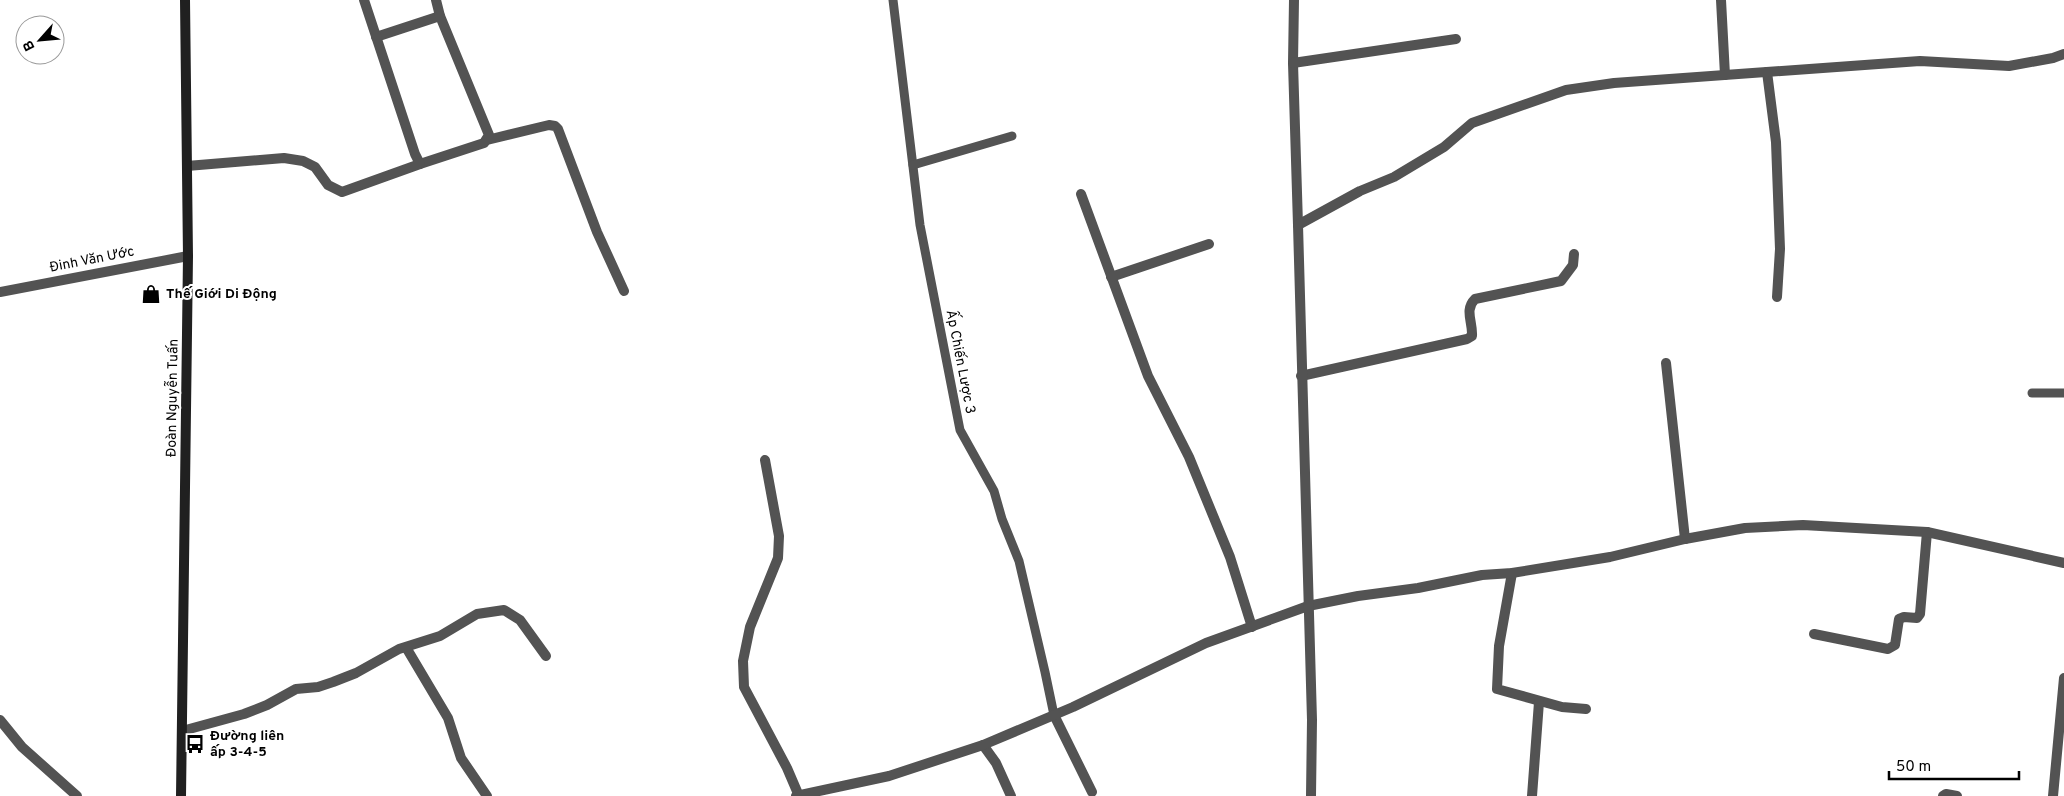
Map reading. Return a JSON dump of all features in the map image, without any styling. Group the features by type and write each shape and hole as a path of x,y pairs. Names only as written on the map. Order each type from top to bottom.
{"main road":[{"name":"Đoàn Nguyễn Tuấn","path":"181,796 188,256 185,0"}],"street":[{"path":"364,0 415,154 420,164"},
{"path":"436,0 440,16 489,135 487,140"},
{"path":"1294,0 1293,63 1312,720 1311,796"},
{"path":"1721,0 1725,75"},
{"path":"376,37 440,16"},
{"path":"1293,63 1456,39"},
{"path":"1298,226 1360,191 1394,177 1444,148 1472,123 1566,90 1614,83 1920,61 2008,66 2054,58 2064,54"},
{"path":"1767,72 1776,142 1780,248 1777,297"},
{"path":"188,166 284,158 302,161 314,168 328,186 342,192 484,143 487,140 549,125 555,126 597,232 624,291"},
{"path":"1081,194 1148,376 1189,457 1230,557 1252,627"},
{"path":"1112,277 1209,244"},
{"path":"1301,376 1472,336 1468,310 1475,300 1561,280 1573,265 1574,254"},
{"name":"Đinh Văn Ước","path":"0,292 188,256"},
{"path":"1666,363 1685,539"},
{"path":"765,460 779,536 778,558 750,627 743,661 744,686 787,768 798,796 889,776 983,745 1054,715 1206,643 1308,606 1482,575 1512,573 1610,557 1685,539 1745,528 1804,525 1927,532 2034,558 2064,563"},
{"path":"1814,634 1893,648 1898,619 1917,618 1920,614 1927,532"},
{"path":"1512,573 1499,646 1496,684 1499,691 1562,707 1586,709"},
{"path":"182,731 244,714 296,689 318,687 356,673 399,650 440,636 477,614 504,610 520,620 546,656"},
{"path":"407,648 448,718 461,758 487,796"},
{"path":"2053,796 2064,678"},
{"path":"1532,796 1539,702"},
{"path":"1054,715 1092,792"},
{"path":"0,720 22,747 77,796"},
{"path":"983,745 996,763 1012,796"},
{"path":"1943,796 1946,794 1957,796"}],"lane":[{"name":"Ấp Chiến Lược 3","path":"893,0 917,164 920,225 960,430 994,491 1002,519 1019,561 1046,672 1054,715"},
{"path":"917,164 1012,136"},
{"path":"2032,393 2064,393"}],"place":[{"name":"Thế Giới Di Động","path":"151,294"},
{"name":"Đường liên ấp 3-4-5","path":"195,744"}]}
